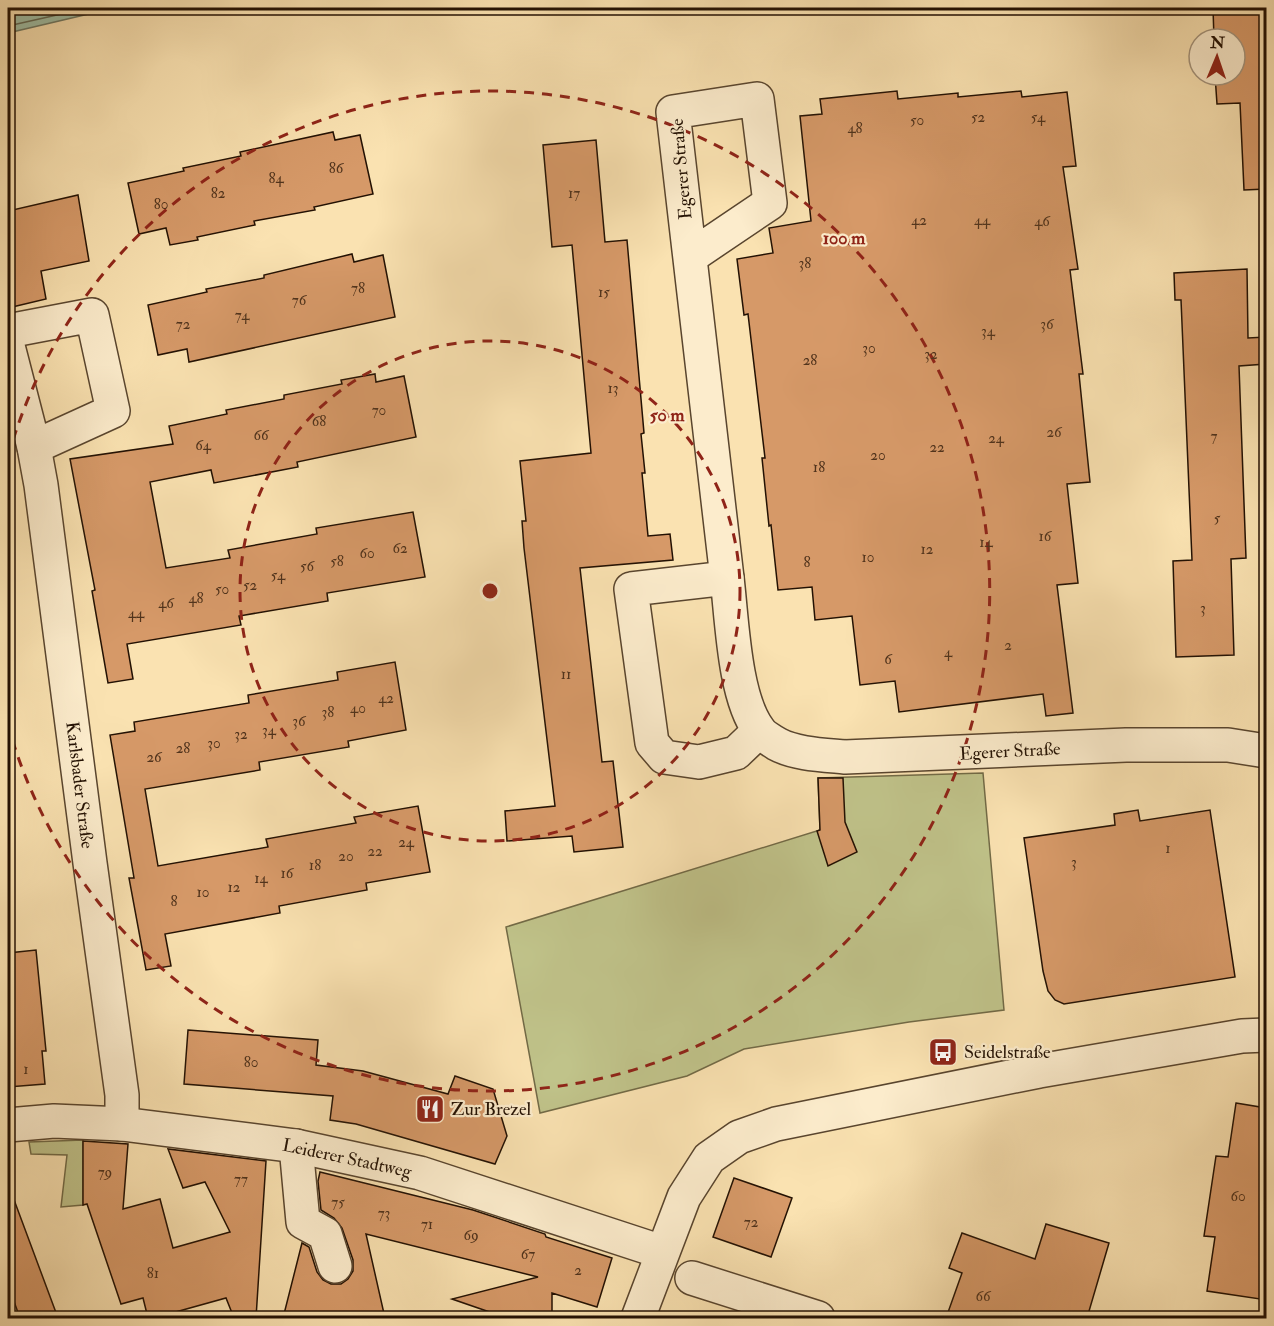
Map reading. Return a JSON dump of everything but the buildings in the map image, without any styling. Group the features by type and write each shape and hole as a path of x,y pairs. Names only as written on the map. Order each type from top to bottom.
{"street":[{"name":"Egerer Straße","path":"690,257 770,203 757,99 673,112 736,653 745,701 759,731 778,745 815,754 844,757 1126,745 1228,745 1266,751"},
{"path":"8,331 92,315 97,336 113,411 33,447"},
{"name":"Karlsbader Straße","path":"8,346 33,447 55,581 122,1095 122,1124"},
{"path":"727,578 631,589 652,742 664,757 699,762 736,753 759,731"},
{"path":"638,1318 684,1197 709,1158 739,1137 776,1124 1039,1071 1242,1036 1266,1035"},
{"name":"Leiderer Stadtweg","path":"14,1125 54,1121 122,1124 296,1146 420,1173 660,1259"},
{"path":"296,1146 303,1222 325,1234 335,1266"},
{"path":"692,1278 818,1318"}],"shaded area":[{"path":"983,773 1004,1010 909,1022 744,1049 687,1076 540,1113 506,927 820,830 818,778"},
{"path":"83,1140 83,1205 61,1207 67,1155 31,1154 29,1142"}],"water":[{"path":"8,8 114,8 8,33"}],"place":[{"name":"Seidelstraße","path":"943,1052"},
{"name":"Zur Brezel","path":"430,1109"}]}
